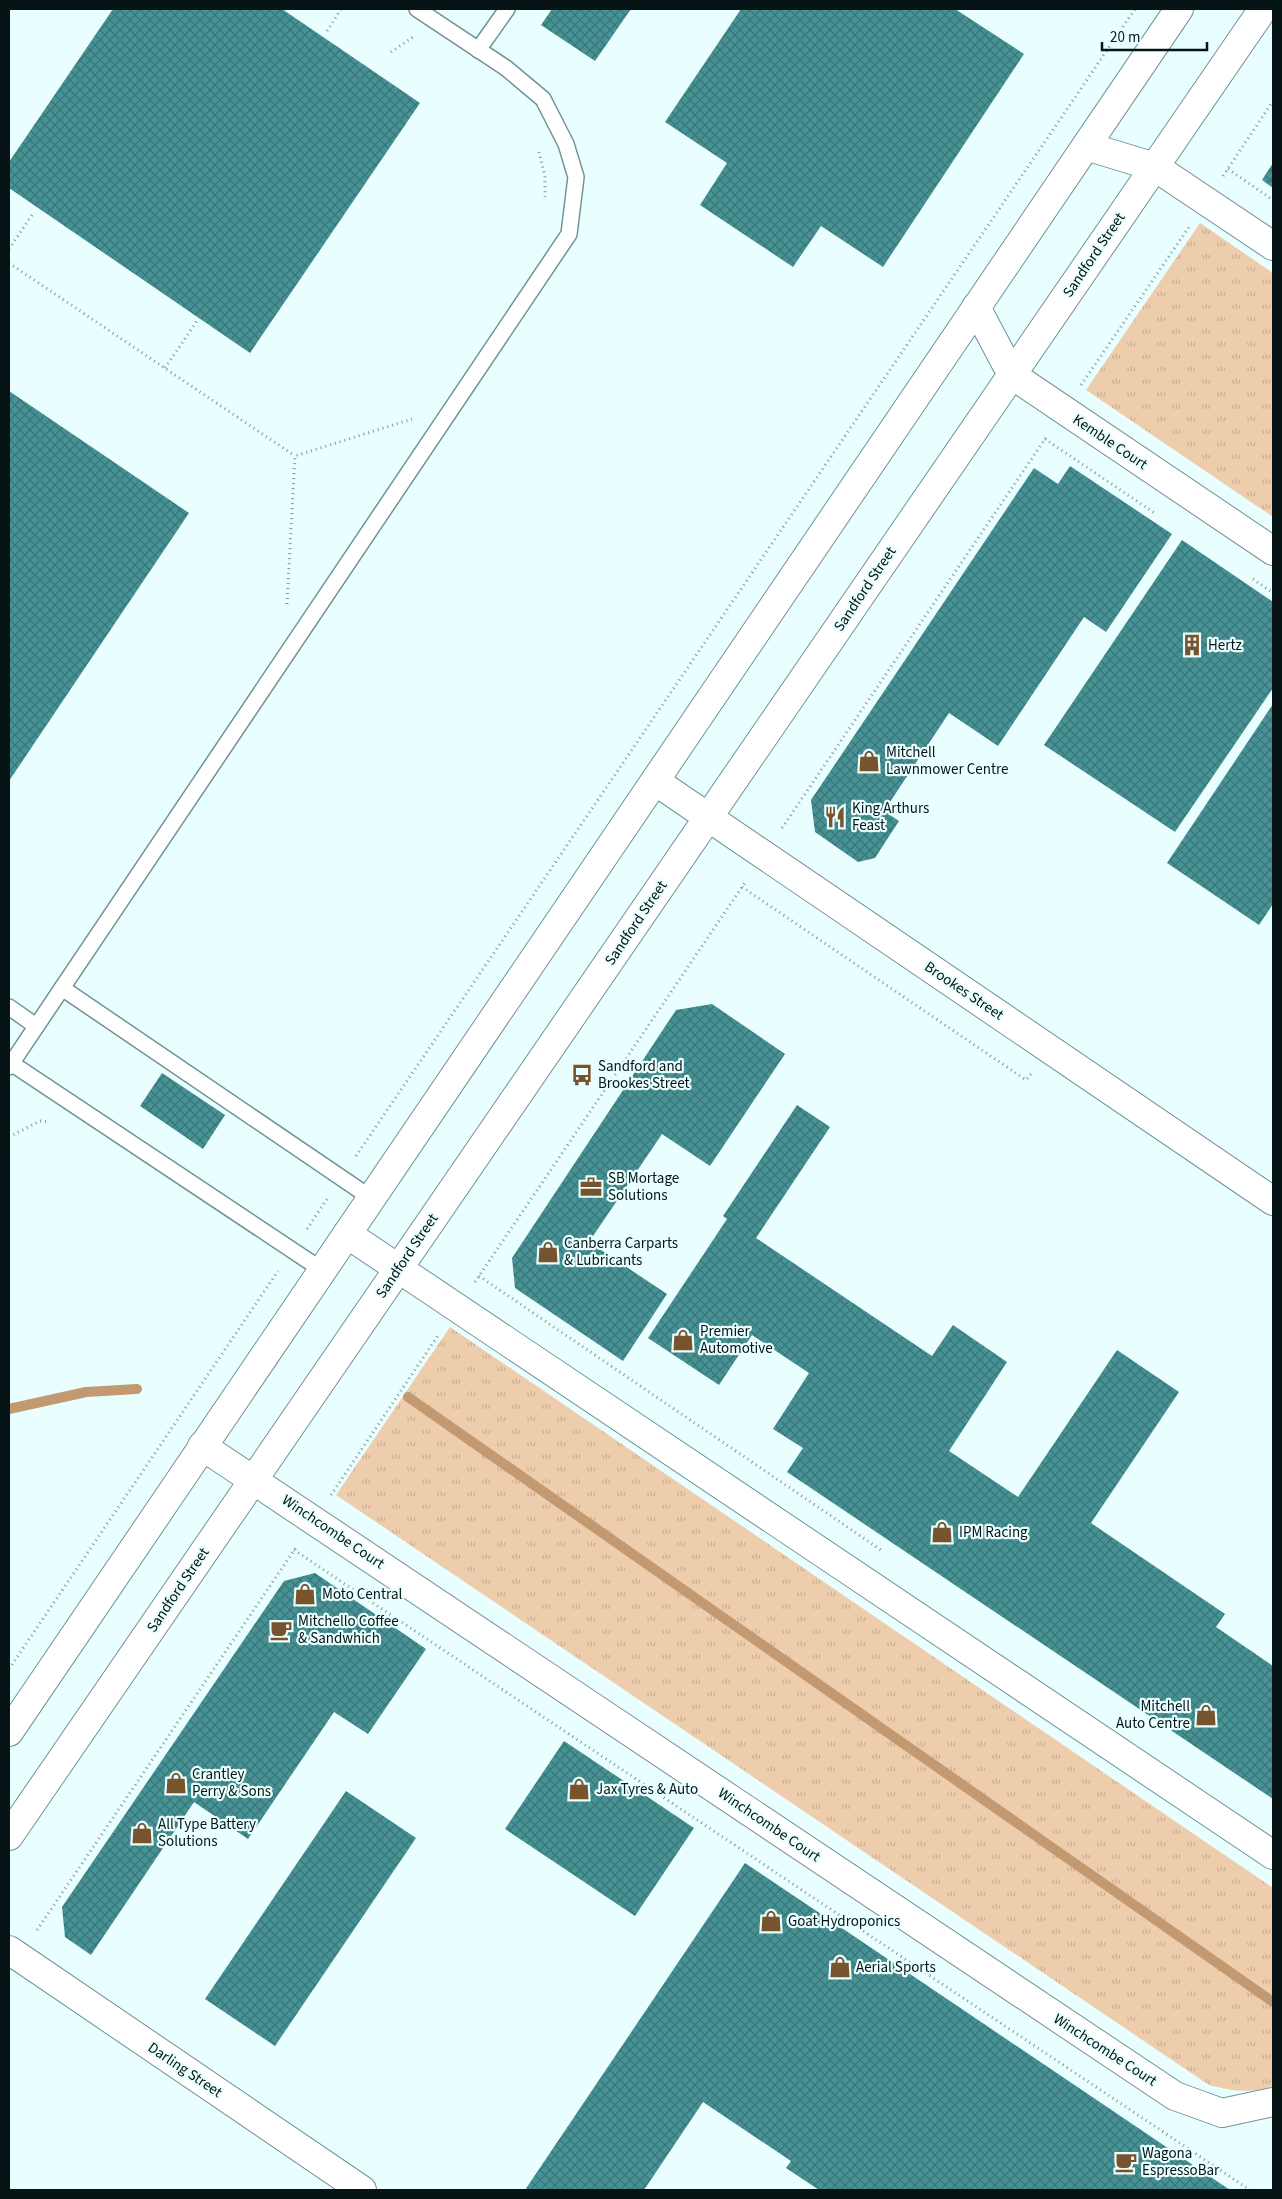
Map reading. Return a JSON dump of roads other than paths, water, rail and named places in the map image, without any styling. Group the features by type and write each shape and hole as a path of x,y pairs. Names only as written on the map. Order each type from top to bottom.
{"main road":[{"path":"9,1732 1179,9"},
{"name":"Sandford Street","path":"9,1836 1263,9"},
{"path":"1086,146 1154,167 1273,246"},
{"name":"Kemble Court","path":"976,308 1012,375 1273,551"},
{"name":"Brookes Street","path":"655,781 1273,1201"},
{"path":"347,1234 1273,1855"},
{"name":"Winchcombe Court","path":"202,1446 314,1519 1175,2096 1222,2113 1273,2102"},
{"name":"Darling Street","path":"14,1954 362,2190"}],"lane":[{"path":"322,1270 293,1249 10,1064 569,234 576,177 566,144 543,99 506,68 418,9"},
{"path":"478,50 506,9"},
{"path":"62,988 371,1198"},
{"path":"9,1007 36,1026"}],"waterway":[{"path":"9,1409 86,1392 137,1389"},
{"path":"408,1397 1273,2002"}],"place":[{"name":"Hertz","path":"1192,645"},
{"name":"Mitchell Lawnmower Centre","path":"869,761"},
{"name":"King Arthurs Feast","path":"835,817"},
{"name":"Sandford and Brookes Street","path":"582,1075"},
{"name":"SB Mortage Solutions","path":"591,1187"},
{"name":"Canberra Carparts & Lubricants","path":"548,1252"},
{"name":"Premier Automotive","path":"683,1340"},
{"name":"IPM Racing","path":"942,1532"},
{"name":"Moto Central","path":"305,1594"},
{"name":"Mitchello Coffee & Sandwhich","path":"281,1630"},
{"name":"Mitchell Auto Centre","path":"1206,1715"},
{"name":"Crantley Perry & Sons","path":"176,1783"},
{"name":"Jax Tyres & Auto","path":"579,1789"},
{"name":"All Type Battery Solutions","path":"142,1833"},
{"name":"Goat Hydroponics","path":"771,1921"},
{"name":"Aerial Sports","path":"840,1967"},
{"name":"Wagona EspressoBar","path":"1126,2162"}]}
